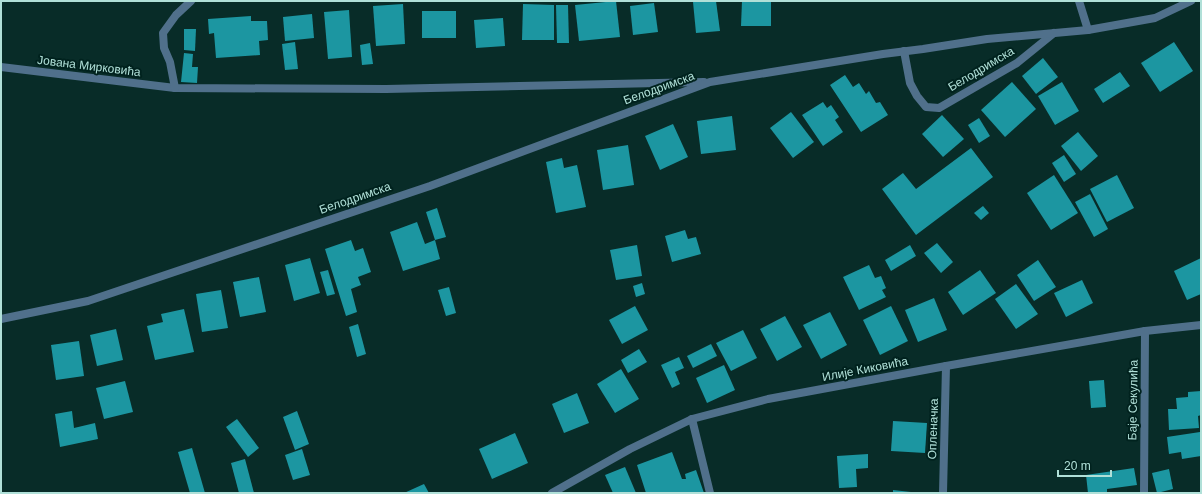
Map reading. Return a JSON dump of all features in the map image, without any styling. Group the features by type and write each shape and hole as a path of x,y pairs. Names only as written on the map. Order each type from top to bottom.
{"street":[{"path":"175,88 170,62 164,48 163,33 176,15 191,1"},
{"path":"1079,1 1088,30"},
{"name":"Белодримска","path":"175,88 386,89 710,82 987,39 1088,30 1154,18 1191,1"},
{"name":"Белодримска","path":"904,52 910,83 917,96 926,107 938,108 1017,63 1054,33"},
{"name":"Јована Мирковића","path":"1,67 175,88"},
{"name":"Белодримска","path":"1,319 88,301 430,186 710,82"},
{"name":"Илије Киковића","path":"552,493 630,449 692,419 768,399 946,366 1145,332 1201,325"},
{"name":"Баје Секулића","path":"1144,493 1145,332"},
{"name":"Опленачка","path":"943,493 946,366"},
{"path":"692,419 710,493"}],"building":[{"path":"616,1 620,37 579,41 575,5"},
{"path":"716,1 720,31 696,33 693,2"},
{"path":"742,1 771,1 771,26 741,26"},
{"path":"654,3 658,32 633,35 630,6"},
{"path":"403,4 405,44 376,46 373,6"},
{"path":"523,4 554,5 554,40 522,40"},
{"path":"556,5 568,5 569,43 557,43"},
{"path":"349,10 352,57 328,59 324,12"},
{"path":"422,11 456,11 456,38 422,38"},
{"path":"312,14 314,38 285,41 283,17"},
{"path":"251,16 251,21 267,21 268,40 259,41 260,55 216,58 214,33 209,34 208,19"},
{"path":"503,18 505,46 476,48 474,20"},
{"path":"184,29 196,29 195,51 184,50"},
{"path":"295,42 298,69 285,70 282,44"},
{"path":"1174,42 1193,71 1160,92 1141,63"},
{"path":"370,43 373,64 362,65 360,45"},
{"path":"184,53 193,54 192,67 198,67 197,83 181,82"},
{"path":"1043,58 1058,77 1036,94 1022,76"},
{"path":"1120,72 1130,86 1103,103 1094,89"},
{"path":"845,75 853,87 859,83 866,94 869,91 876,103 880,102 888,115 861,132 830,85"},
{"path":"1012,82 1036,109 1005,137 981,110"},
{"path":"1062,82 1079,111 1055,125 1038,96"},
{"path":"823,102 827,108 831,105 839,117 835,120 843,132 823,146 802,115"},
{"path":"791,112 814,142 793,158 770,128"},
{"path":"942,115 964,139 943,157 922,134"},
{"path":"732,116 736,150 701,154 697,121"},
{"path":"979,118 990,136 979,143 968,125"},
{"path":"673,124 688,157 660,170 645,136"},
{"path":"1078,132 1098,156 1081,171 1061,146"},
{"path":"628,145 634,185 603,190 597,150"},
{"path":"971,148 993,177 916,235 882,189 903,173 916,189"},
{"path":"1064,155 1076,174 1064,182 1052,163"},
{"path":"562,158 564,168 577,165 586,207 556,213 546,162"},
{"path":"1054,175 1078,213 1051,230 1027,193"},
{"path":"1117,175 1134,208 1107,222 1090,189"},
{"path":"1090,194 1108,229 1094,237 1075,202"},
{"path":"983,206 989,213 981,220 974,213"},
{"path":"437,208 446,237 435,240 426,212"},
{"path":"417,222 425,244 435,240 440,259 403,271 390,232"},
{"path":"685,230 688,239 696,237 701,254 672,262 665,236"},
{"path":"351,240 355,251 363,248 371,272 358,277 361,285 351,289 357,312 346,316 325,249"},
{"path":"937,243 953,262 941,273 924,253"},
{"path":"637,245 642,276 616,280 610,250"},
{"path":"910,245 916,256 891,271 885,260"},
{"path":"310,258 320,293 294,301 285,265"},
{"path":"1201,258 1201,294 1187,300 1174,271"},
{"path":"1038,260 1056,287 1034,301 1017,275"},
{"path":"869,265 875,278 881,276 886,288 882,290 886,297 859,310 843,277"},
{"path":"328,270 335,294 327,296 320,272"},
{"path":"980,270 996,293 963,315 948,292"},
{"path":"259,277 266,312 240,317 233,282"},
{"path":"1082,280 1093,303 1066,317 1054,293"},
{"path":"642,283 645,294 636,297 633,286"},
{"path":"1016,284 1038,314 1016,329 995,299"},
{"path":"449,287 456,313 446,316 438,290"},
{"path":"221,290 228,328 202,332 196,294"},
{"path":"934,298 947,330 918,342 905,310"},
{"path":"635,306 648,330 622,344 609,320"},
{"path":"891,306 908,341 880,355 863,320"},
{"path":"184,309 194,352 155,360 147,326 163,322 161,314"},
{"path":"830,312 847,345 821,359 803,325"},
{"path":"785,316 802,347 777,361 760,329"},
{"path":"358,324 366,354 357,357 349,327"},
{"path":"116,329 123,360 97,366 90,335"},
{"path":"743,330 757,358 731,371 716,343"},
{"path":"79,341 84,376 56,380 51,345"},
{"path":"711,344 717,356 693,368 687,356"},
{"path":"639,349 647,362 628,373 621,360"},
{"path":"679,357 684,368 675,372 680,384 672,388 661,365"},
{"path":"724,365 735,390 707,403 696,378"},
{"path":"621,369 639,399 615,413 597,384"},
{"path":"1104,380 1106,407 1091,408 1089,381"},
{"path":"125,381 133,412 104,419 96,388"},
{"path":"1201,391 1201,415 1198,416 1199,428 1169,430 1168,409 1177,409 1176,398 1188,397 1188,392"},
{"path":"577,393 589,423 564,433 552,404"},
{"path":"72,411 74,428 95,423 98,439 60,447 55,414"},
{"path":"297,411 309,444 295,450 283,417"},
{"path":"237,419 259,448 248,457 226,427"},
{"path":"893,421 927,423 925,453 891,451"},
{"path":"1200,432 1201,456 1182,459 1181,452 1169,454 1167,437"},
{"path":"515,433 528,463 492,479 479,449"},
{"path":"192,448 205,493 190,493 178,452"},
{"path":"302,449 310,475 293,480 285,455"},
{"path":"672,452 682,479 686,479 685,474 696,470 704,493 646,493 637,465"},
{"path":"868,454 868,468 856,469 857,487 839,488 837,456"},
{"path":"245,459 254,493 239,493 231,463"},
{"path":"625,467 636,493 613,493 605,475"},
{"path":"1134,468 1137,485 1107,489 1107,493 1088,493 1086,475"},
{"path":"1169,469 1173,489 1157,493 1152,473"},
{"path":"424,484 429,493 404,493"},
{"path":"893,490 911,492 911,493 893,493"}]}
